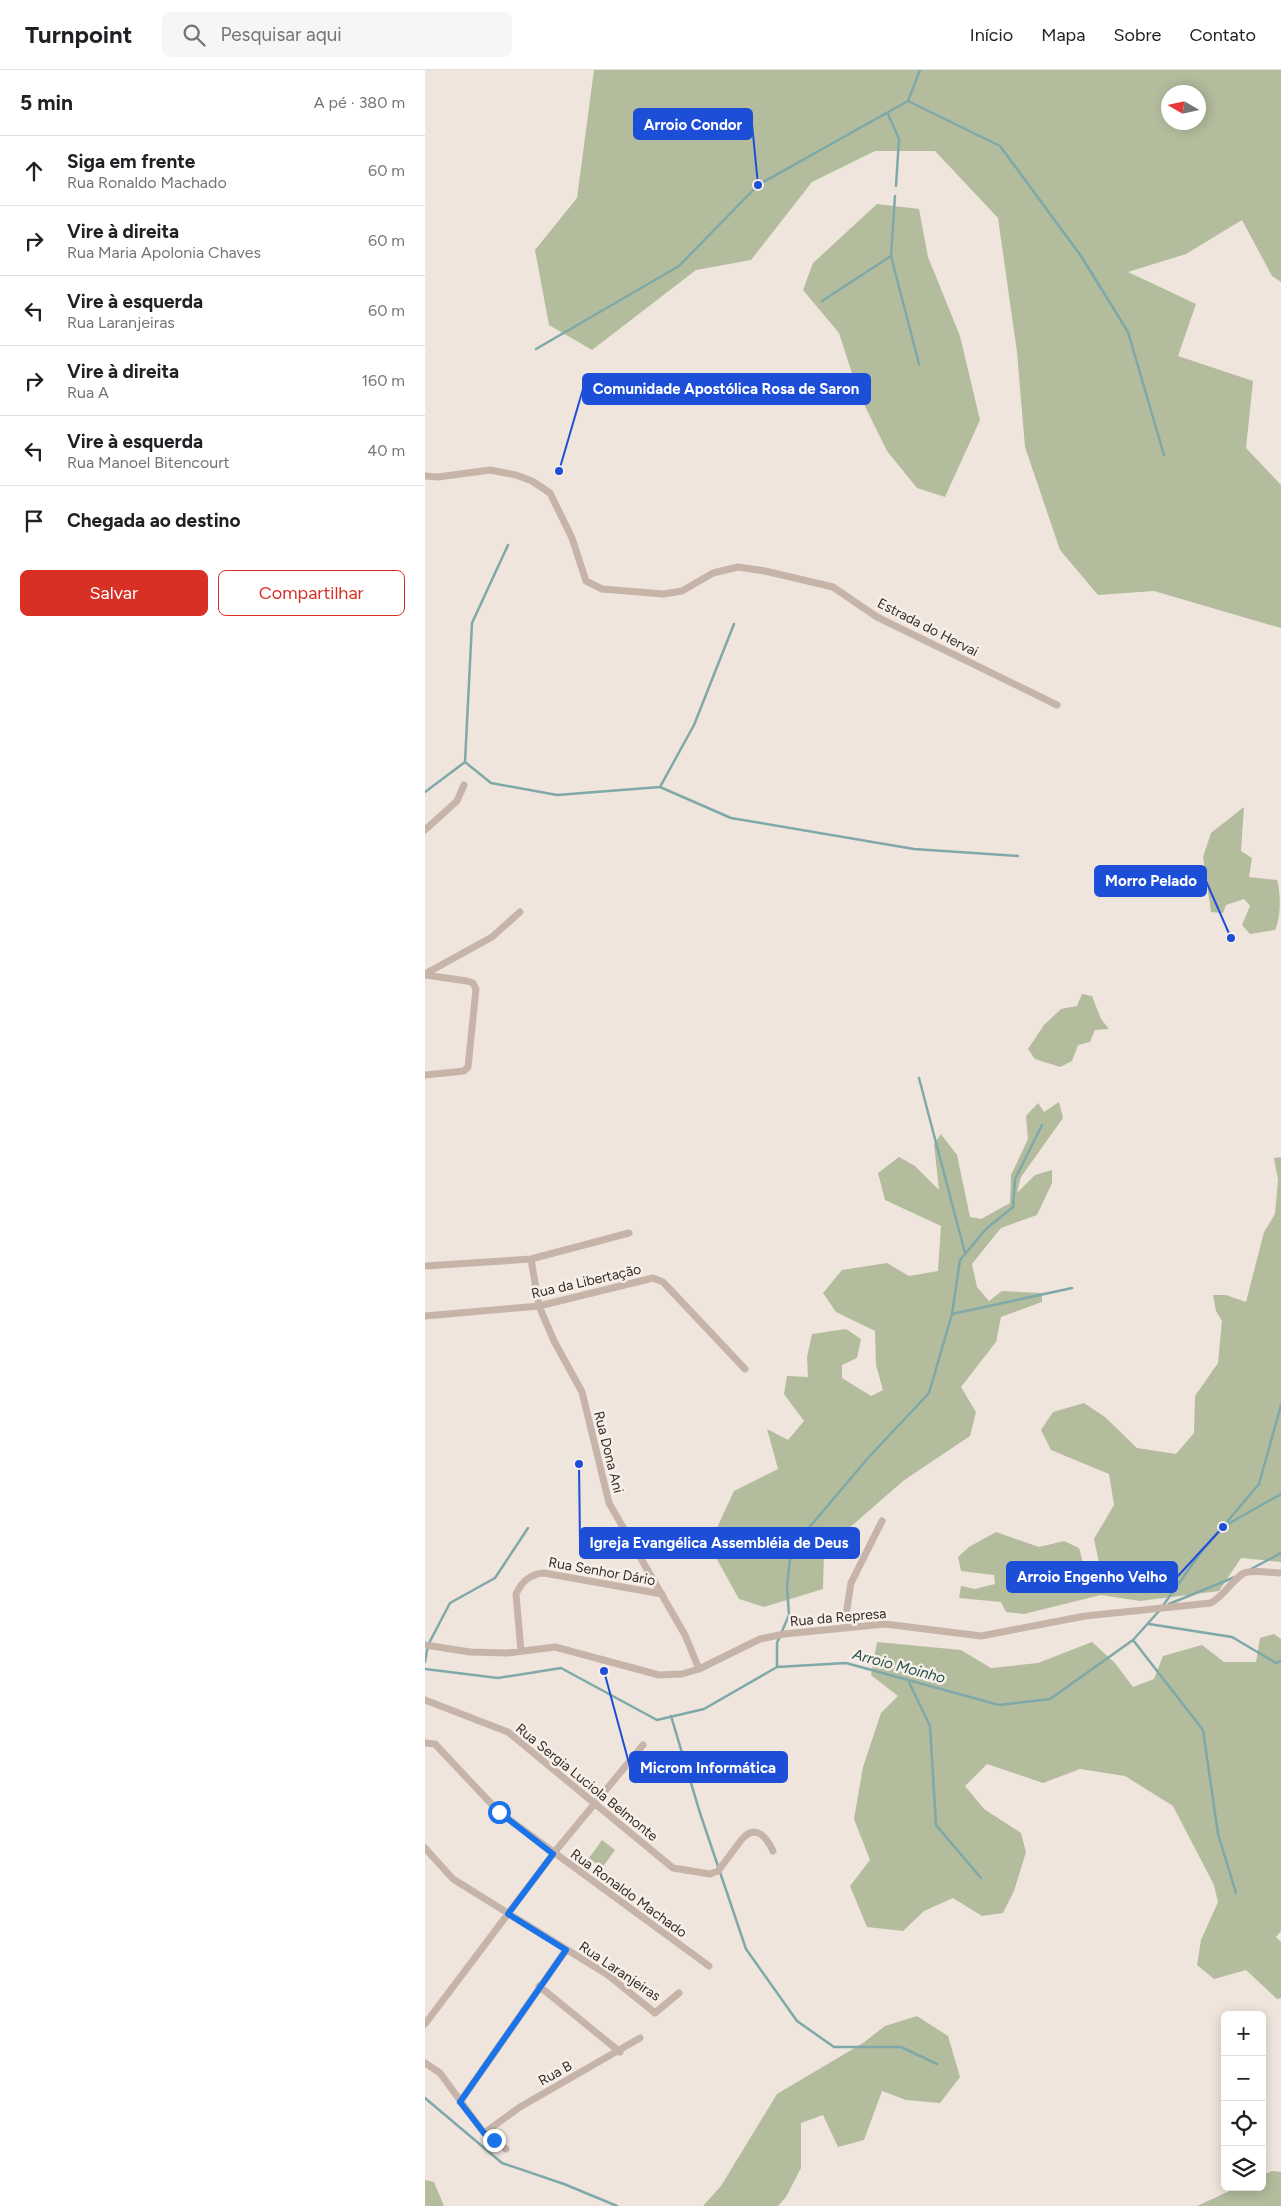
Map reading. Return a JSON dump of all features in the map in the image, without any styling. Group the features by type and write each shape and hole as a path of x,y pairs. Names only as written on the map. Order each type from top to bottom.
{"street":[{"name":"Estrada do Hervai","path":"425,476 438,477 490,470 516,475 532,481 550,493 572,538 586,581 602,588 663,594 682,591 713,573 738,567 765,570 833,587 877,617 1057,705"},
{"path":"425,830 457,801 464,786"},
{"path":"425,974 492,937 520,912"},
{"path":"425,974 467,981 473,983 476,989 468,1067 464,1072 425,1075"},
{"path":"425,1266 531,1259 629,1232"},
{"name":"Rua Dona Ani","path":"531,1259 539,1306 554,1341 582,1392 609,1503 685,1635 699,1669"},
{"name":"Rua da Libertação","path":"425,1316 539,1306 653,1278 663,1282 745,1370"},
{"path":"844,1628 851,1584 882,1521"},
{"name":"Rua Senhor Dário","path":"521,1651 516,1594 520,1586 533,1573 544,1573 662,1594"},
{"name":"Rua da Represa","path":"425,1645 469,1652 507,1653 555,1646 659,1675 682,1674 699,1669 760,1639 885,1624 981,1636 1085,1616 1211,1603 1222,1597 1237,1578 1245,1573 1281,1573"},
{"name":"Rua Sergia Luciola Belmonte","path":"425,1700 508,1732 673,1868 710,1874 719,1871 742,1838 746,1834 753,1832 761,1834 768,1839 773,1851"},
{"name":"Rua Ronaldo Machado","path":"425,1743 435,1744 499,1812 553,1854 709,1966"},
{"path":"425,2024 553,1854 643,1746"},
{"name":"Rua Laranjeiras","path":"425,1848 453,1880 608,1976 655,2013 679,1993"},
{"path":"460,2102 539,1986 566,1950"},
{"path":"539,1986 620,2052"},
{"name":"Rua B","path":"484,2133 520,2107 620,2052 640,2038"},
{"path":"425,2063 440,2073 484,2133 506,2149"}],"green space":[{"path":"594,70 1281,70 1281,282 1272,276 1242,220 1186,254 1128,272 1196,304 1178,356 1253,381 1246,448 1281,485 1281,628 1154,591 1098,595 1060,550 1025,447 1017,352 998,218 935,151 875,151 812,182 751,260 696,270 592,350 549,325 535,250 577,198"},
{"path":"877,204 919,209 928,257 960,336 980,420 945,497 917,488 887,451 858,392 839,333 803,290 813,263"},
{"path":"1244,807 1241,851 1252,858 1249,877 1277,880 1280,898 1275,930 1250,934 1242,925 1250,906 1244,899 1226,905 1223,913 1211,912 1203,857 1211,833"},
{"path":"1082,994 1092,996 1101,1019 1109,1029 1095,1030 1090,1042 1078,1045 1072,1061 1060,1067 1035,1059 1028,1049 1044,1025 1061,1009 1077,1006"},
{"path":"1059,1102 1063,1118 1021,1177 1017,1193 1035,1175 1052,1170 1052,1183 1037,1215 1001,1228 972,1264 977,1287 989,1301 1002,1291 1042,1293 1042,1302 1001,1317 996,1342 961,1387 976,1412 970,1436 903,1481 824,1550 823,1589 764,1607 739,1599 709,1545 734,1491 778,1469 767,1429 788,1440 804,1421 784,1394 787,1376 808,1377 807,1357 812,1334 846,1329 861,1339 857,1358 842,1365 842,1378 871,1396 883,1390 876,1365 875,1331 836,1312 823,1293 842,1270 887,1263 909,1276 938,1271 941,1226 885,1200 878,1173 899,1157 915,1166 939,1190 934,1144 941,1134 957,1155 970,1217 981,1219 1010,1203 1011,1175 1028,1139 1026,1116 1038,1103 1044,1112"},
{"path":"1281,1157 1281,1562 1241,1558 1219,1591 1140,1601 1101,1595 1024,1614 1006,1612 1001,1602 959,1598 961,1586 975,1589 995,1584 994,1575 961,1571 958,1557 969,1547 996,1532 1039,1547 1064,1541 1079,1548 1089,1585 1104,1586 1094,1539 1114,1505 1109,1474 1051,1450 1041,1430 1053,1412 1084,1403 1105,1417 1137,1448 1176,1454 1194,1433 1195,1396 1218,1363 1222,1321 1216,1311 1213,1295 1226,1295 1246,1302 1264,1232 1275,1214 1278,1180 1274,1158"},
{"path":"1274,1634 1281,1639 1281,1931 1276,1937 1281,1942 1281,1998 1277,1999 1246,1970 1214,1979 1197,1965 1201,1940 1218,1902 1214,1885 1173,1806 1125,1776 1080,1769 1043,1783 987,1764 965,1786 984,1809 1021,1833 1026,1852 1014,1891 1003,1913 982,1916 953,1898 924,1911 903,1931 867,1927 850,1886 870,1860 854,1819 863,1767 881,1713 898,1696 871,1675 877,1642 961,1650 991,1668 1038,1663 1092,1642 1115,1663 1133,1687 1154,1679 1163,1656 1202,1645 1224,1662 1256,1662 1260,1638"},
{"path":"602,1840 615,1850 602,1868 589,1858"},
{"path":"917,2016 948,2036 960,2077 940,2103 906,2100 882,2091 864,2140 838,2147 823,2115 801,2123 801,2168 786,2197 778,2206 703,2206 721,2186 777,2094 863,2043 885,2026"},
{"path":"1272,2171 1281,2172 1281,2206 1197,2206 1229,2191 1266,2191 1266,2173"},
{"path":"425,2180 434,2182 444,2206 425,2206"}],"waterway":[{"path":"536,349 679,266 758,185 908,101 920,70"},
{"path":"908,101 1000,146 1081,256 1128,332 1164,455"},
{"path":"888,114 899,139 896,186"},
{"path":"895,196 891,256 919,364"},
{"path":"822,301 891,256"},
{"path":"465,762 472,623 508,545"},
{"path":"660,787 694,725 734,624"},
{"path":"425,792 465,762 491,783 557,795 660,787 731,818 914,849 1018,856"},
{"path":"919,1078 965,1253"},
{"path":"777,1667 777,1643 789,1615 787,1587 791,1549 868,1458 929,1393 952,1314 960,1260 986,1229 1013,1207 1015,1179 1042,1125"},
{"path":"952,1314 1072,1288"},
{"path":"1162,1607 1199,1555 1259,1484 1281,1405"},
{"path":"1226,1525 1281,1494"},
{"path":"425,1662 428,1645 450,1603 495,1578 528,1528"},
{"path":"1251,1569 1281,1553"},
{"path":"1169,1604 1235,1577"},
{"name":"Arroio Moinho","path":"425,1669 498,1678 561,1668 657,1720 704,1709 777,1667 846,1663 999,1705 1050,1699 1133,1640 1159,1611"},
{"path":"1149,1624 1232,1637 1276,1663 1281,1661"},
{"path":"1133,1640 1203,1730 1218,1834 1236,1893"},
{"path":"908,1680 930,1726 936,1825 981,1878"},
{"path":"671,1716 700,1813 746,1949 797,2021 834,2047 901,2047 937,2064"},
{"path":"425,2098 502,2163 564,2184 617,2206"}],"place":[{"name":"Arroio Condor","path":"758,185"},
{"name":"Comunidade Apostólica Rosa de Saron","path":"559,471"},
{"name":"Morro Pelado","path":"1231,938"},
{"name":"Igreja Evangélica Assembléia de Deus","path":"579,1464"},
{"name":"Arroio Engenho Velho","path":"1223,1527"},
{"name":"Microm Informática","path":"604,1671"}],"route":[{"path":"494,2140 484,2133 460,2102 539,1986 566,1950 508,1914 553,1854 499,1812"}]}
